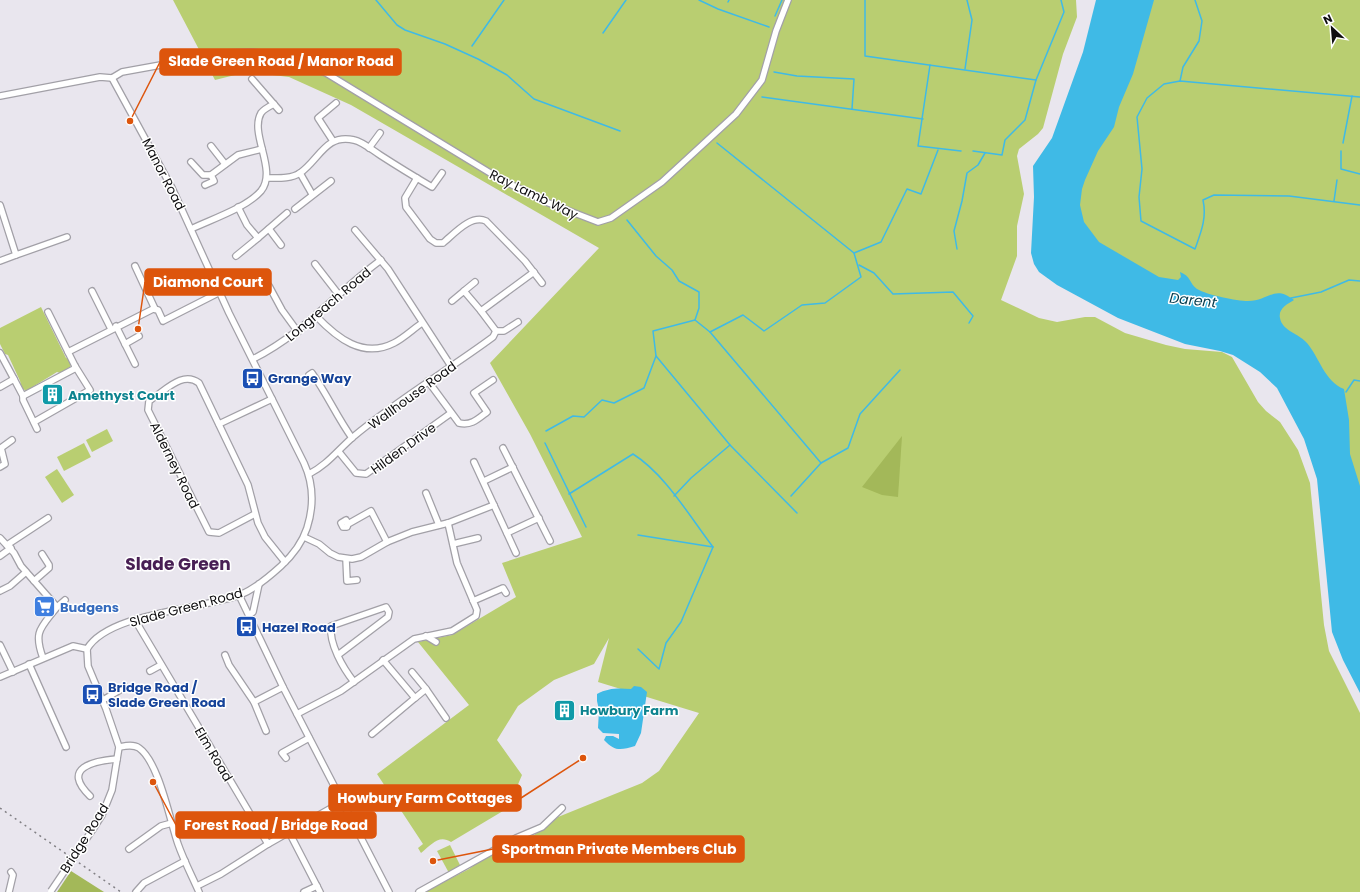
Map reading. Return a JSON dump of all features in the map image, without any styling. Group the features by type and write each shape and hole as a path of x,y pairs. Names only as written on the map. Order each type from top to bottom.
{"street":[{"name":"Ray Lamb Way","path":"112,78 122,72 226,53 245,52 276,54 326,73 500,179 546,202 598,222 611,218 662,182 736,114 762,80 776,31 788,0"},
{"path":"0,96 100,77 112,78"},
{"name":"Manor Road","path":"112,78 161,167 191,229"},
{"path":"252,79 279,110"},
{"path":"333,141 318,118 336,103"},
{"path":"191,229 251,200 261,190 268,178 262,149 260,129 261,113 274,104"},
{"path":"369,148 380,134"},
{"path":"268,178 289,177 300,173 324,147 333,141 345,139 355,140 432,187 442,173"},
{"path":"211,146 225,164"},
{"path":"191,162 204,175 211,175 238,155 262,149"},
{"path":"300,173 312,194"},
{"path":"205,185 214,181 211,175"},
{"path":"418,178 405,198 406,207 430,239 436,243 443,243 473,220 480,219 486,221 525,260 542,283"},
{"path":"295,209 312,194 331,181"},
{"path":"0,205 16,255"},
{"path":"238,207 247,225 258,238"},
{"path":"236,256 288,214"},
{"name":"Slade Green Road","path":"87,649 94,640 103,633 136,620 240,595 259,584 285,562 304,537 312,507 309,474 220,292 191,229"},
{"path":"269,229 282,245"},
{"path":"355,230 381,260 451,366"},
{"path":"0,261 67,237"},
{"name":"Longreach Road","path":"253,359 274,348 298,332 360,276 381,260"},
{"path":"315,264 339,295"},
{"path":"135,266 155,309 158,310 163,321 220,292"},
{"path":"481,311 534,272"},
{"path":"452,301 476,282"},
{"path":"268,286 282,310 298,332"},
{"path":"92,291 125,344 134,364"},
{"path":"464,291 496,331"},
{"path":"68,352 155,309"},
{"path":"34,422 89,391 89,387 75,366 48,312"},
{"path":"316,316 342,340 355,346 366,348 385,346 394,342 422,323"},
{"name":"Wallhouse Road","path":"309,474 319,469 339,452 352,438 428,381 493,337 496,331 504,331 518,322"},
{"path":"125,344 139,336"},
{"path":"0,353 23,396 37,429"},
{"path":"23,396 74,369 75,366"},
{"path":"312,373 324,390 338,417 352,438"},
{"path":"0,387 14,379"},
{"name":"Alderney Road","path":"255,514 219,533 209,532 162,438 148,406 153,398 181,379 195,380 199,383 248,485 255,514 265,537 285,562"},
{"path":"428,381 459,423 465,425 472,423 487,412 474,393 493,380"},
{"path":"219,424 272,399"},
{"name":"Hilden Drive","path":"339,452 356,473 366,474 451,413"},
{"path":"0,467 5,464 2,454 3,446 12,440"},
{"path":"503,448 550,541"},
{"path":"474,462 516,553"},
{"path":"484,481 512,467"},
{"path":"426,493 439,525"},
{"path":"304,537 319,544 330,553 346,559 361,557 387,542 412,532 448,523 494,505"},
{"path":"348,524 373,510 387,542"},
{"path":"0,556 9,547 48,518"},
{"path":"507,532 539,518"},
{"path":"297,714 341,691 414,639 454,630 475,617 477,612 460,572 448,523"},
{"path":"0,538 9,547 26,572 57,607"},
{"path":"453,544 478,538"},
{"path":"34,581 49,568 42,554"},
{"path":"346,559 345,581 357,580"},
{"path":"0,591 10,586 26,572"},
{"path":"249,615 253,612 259,584"},
{"path":"473,601 503,588 506,593"},
{"path":"240,595 283,687 388,892"},
{"path":"43,658 37,639 40,630 57,607 65,600"},
{"path":"338,655 388,616 389,612 386,607 331,626 330,635 338,655 354,682"},
{"name":"Elm Road","path":"136,620 161,665 268,844"},
{"path":"426,636 436,642"},
{"path":"0,645 13,672"},
{"path":"0,677 73,646 87,649"},
{"name":"Bridge Road","path":"50,892 102,815 112,790 118,747 88,664 87,649"},
{"path":"225,655 254,702 266,731"},
{"path":"384,660 415,698"},
{"path":"29,664 66,747"},
{"path":"150,671 161,665"},
{"path":"412,672 446,718"},
{"path":"102,700 125,687"},
{"path":"254,702 283,687"},
{"path":"372,734 426,689"},
{"path":"286,758 282,752 309,738"},
{"path":"118,747 133,745 144,753 161,786 185,861 199,892"},
{"name":"Bridge Road","path":"90,796 83,789 78,778 81,769 86,765 98,761 116,759"},
{"path":"196,886 221,874 268,844 342,802"},
{"path":"419,892 516,838 542,827 562,808"},
{"path":"130,849 161,826 172,822"},
{"path":"289,832 320,892"},
{"path":"136,892 144,883 185,861"},
{"path":"9,892 13,875 11,872"},
{"path":"304,892 317,886"}],"green space":[{"path":"173,0 1076,0 1077,17 1063,54 1043,128 1038,134 1019,149 1017,156 1024,194 1017,226 1017,256 1001,300 1039,318 1057,322 1085,317 1095,317 1125,333 1166,345 1185,349 1222,352 1232,357 1258,402 1266,411 1280,422 1298,450 1310,483 1324,625 1329,651 1360,713 1360,892 424,892 469,869 485,857 514,841 534,835 558,817 642,783 659,771 699,713 598,682 609,638 594,664 554,680 518,706 497,740 522,775 508,808 451,842 443,839 439,840 421,853 418,848 423,844 377,774 469,705 418,642 452,635 516,597 502,563 582,537 530,434 490,363 599,248 351,105 289,77 247,72 215,80"},
{"path":"1117,0 1360,0 1360,620 1324,411 1094,260 1063,171"},
{"path":"41,307 66,358 69,359 71,364 70,367 60,373 57,372 26,391 22,388 8,355 5,354 0,344 0,328"},
{"path":"107,429 113,441 92,452 86,440"},
{"path":"902,436 898,497 882,495 862,487"},
{"path":"84,443 91,457 64,471 57,457"},
{"path":"57,469 74,495 62,503 45,477"},
{"path":"450,845 461,867 449,873 437,851"},
{"path":"71,871 104,892 57,892"}],"water":[{"name":"Darent","path":"1096,0 1154,0 1133,74 1119,107 1114,127 1098,151 1082,189 1080,205 1084,222 1099,242 1159,277 1178,280 1181,277 1180,272 1188,278 1197,289 1237,300 1248,301 1261,299 1276,293 1287,295 1294,300 1286,305 1280,312 1281,322 1284,326 1307,343 1327,375 1337,386 1344,389 1349,420 1350,454 1360,486 1360,693 1343,660 1332,632 1317,479 1304,439 1277,388 1260,372 1233,355 1185,344 1118,318 1057,285 1039,272 1034,264 1031,253 1034,197 1033,166 1052,138 1083,52"},
{"path":"634,686 641,687 647,692 641,733 635,746 618,749 612,747 604,740 606,736 613,736 619,739 619,734 603,733 598,728 599,710 597,694 613,689 631,689"}],"waterway":[{"path":"376,0 397,25 405,30 445,44 478,59 507,75 534,99 620,131"},
{"path":"472,46 504,0"},
{"path":"603,33 626,0"},
{"path":"699,0 718,9 769,27"},
{"path":"775,16 782,0"},
{"path":"865,0 865,56 1036,80"},
{"path":"965,69 972,20 967,0"},
{"path":"973,151 1002,155 1005,140 1025,120 1036,80 1064,12 1061,0"},
{"path":"1180,81 1183,67 1199,41 1202,21 1195,0"},
{"path":"930,65 918,146 961,151"},
{"path":"774,72 797,76 854,79 852,109"},
{"path":"1360,97 1180,81 1164,84 1147,98 1137,117 1142,169 1139,197 1141,221 1195,249 1204,219 1203,200 1214,195 1289,196 1360,205"},
{"path":"1343,143 1352,96"},
{"path":"762,97 923,119"},
{"path":"710,332 743,315 764,331 802,305 825,303 861,277 854,253 717,143"},
{"path":"854,253 881,242 907,189 921,194 938,150"},
{"path":"1341,151 1341,169 1360,174"},
{"path":"957,249 954,231 962,201 967,173 978,165 985,153"},
{"path":"1334,201 1337,180"},
{"path":"546,431 573,416 584,417 602,400 614,403 644,388 656,356 653,331 695,320 699,308 699,292 679,281 672,270 656,256 627,220"},
{"path":"859,265 874,273 893,294 953,292 973,316 969,323"},
{"path":"1291,298 1321,292 1349,280 1360,281"},
{"path":"695,320 710,332 821,463"},
{"path":"656,356 730,445 797,513"},
{"path":"791,496 821,463 848,448 860,414 900,370"},
{"path":"1346,392 1354,380 1360,381"},
{"path":"545,443 586,527"},
{"path":"674,496 691,478 730,445"},
{"path":"569,494 633,454 645,463 666,484 713,547 681,622 666,643 659,669 638,649"},
{"path":"638,535 713,547"}],"railway":[{"path":"0,808 121,892"}],"place":[{"name":"Slade Green Road / Manor Road","path":"130,121"},
{"name":"Diamond Court","path":"138,329"},
{"name":"Grange Way","path":"253,378"},
{"name":"Amethyst Court","path":"53,395"},
{"name":"Budgens","path":"44,607"},
{"name":"Hazel Road","path":"247,627"},
{"name":"Bridge Road / Slade Green Road","path":"92,694"},
{"name":"Howbury Farm","path":"565,710"},
{"name":"Howbury Farm Cottages","path":"583,758"},
{"name":"Forest Road / Bridge Road","path":"153,782"},
{"name":"Sportman Private Members Club","path":"433,861"}],"district":[{"name":"Slade Green","path":"178,564"}]}
